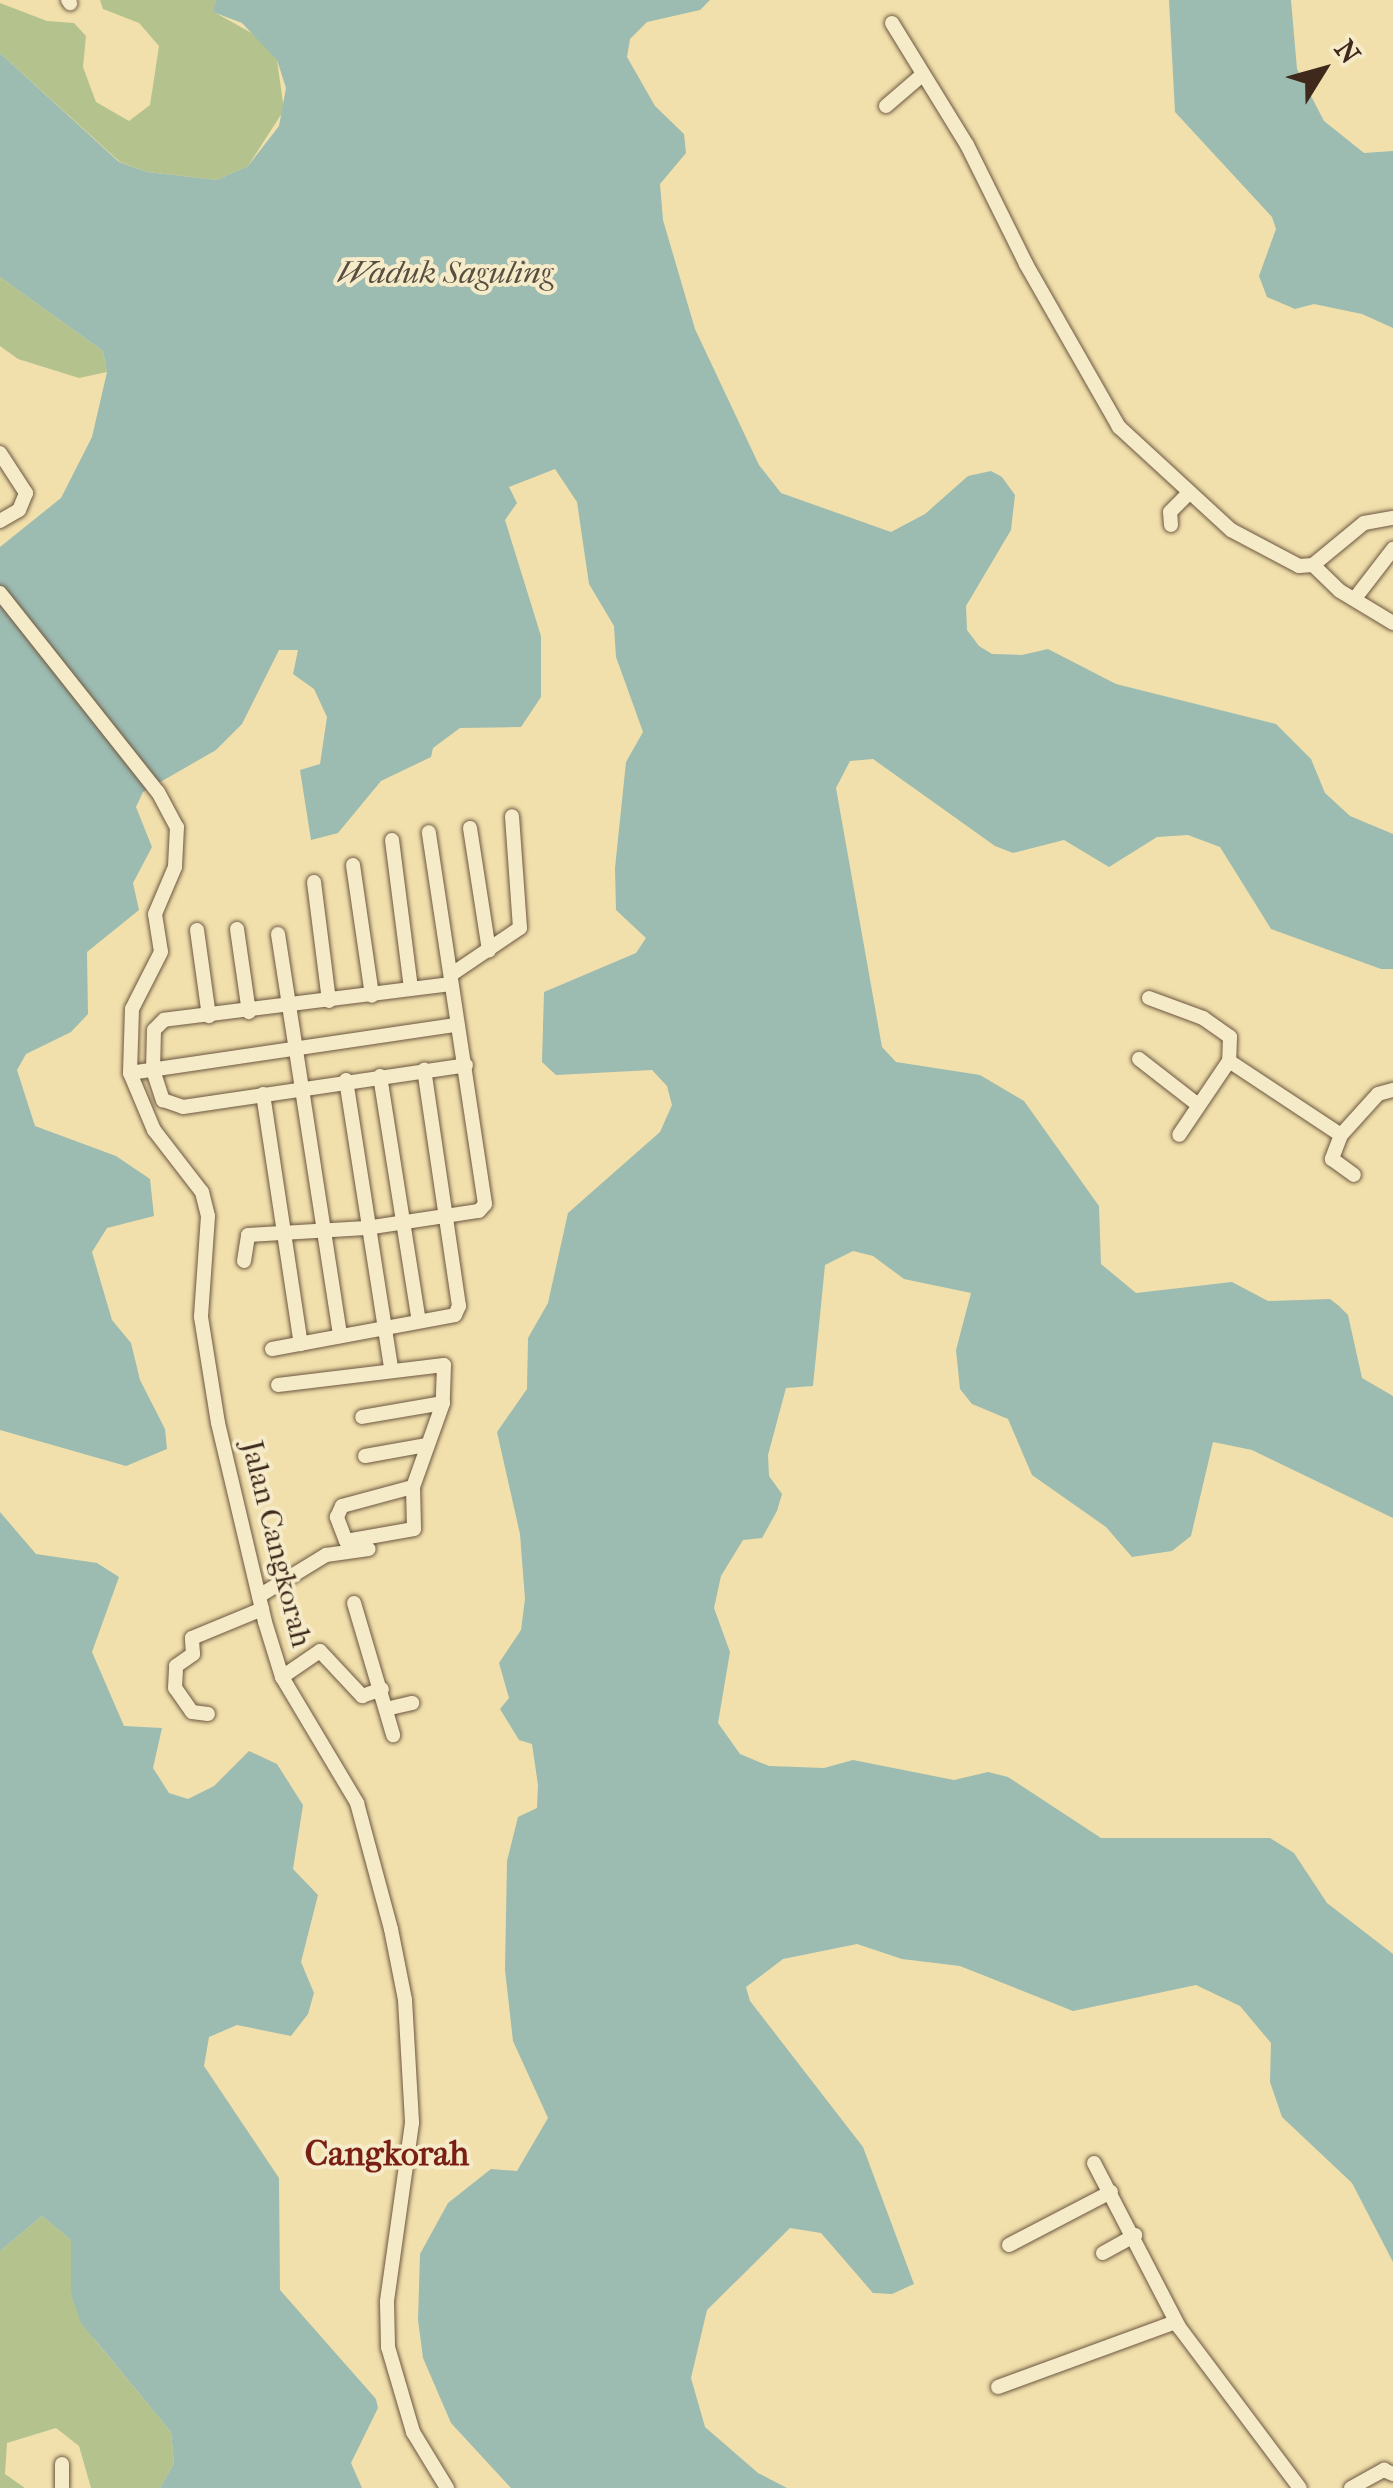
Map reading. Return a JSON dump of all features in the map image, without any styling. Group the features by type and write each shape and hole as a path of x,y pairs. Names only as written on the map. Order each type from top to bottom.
{"street":[{"path":"892,23 967,144 1026,264 1119,426 1188,494 1281,560 1312,565 1393,623"},
{"path":"886,106 922,75"},
{"path":"0,453 26,493 20,510 0,521"},
{"path":"1170,525 1170,512 1188,494"},
{"path":"1312,565 1364,523 1393,518"},
{"path":"1356,598 1393,549"},
{"name":"Jalan Cangkorah","path":"0,593 155,788 180,840 158,904 163,941 132,1009 130,1073 135,1098 206,1204 201,1317 218,1422 261,1603 282,1677 357,1803 402,1979 412,2123 387,2302 388,2347 413,2432 447,2488"},
{"path":"466,1065 169,1104 153,1070 154,1030 164,1020 289,1008 452,979 520,928 512,816"},
{"path":"470,828 489,950"},
{"path":"244,1261 248,1235 326,1227 366,1228 444,1216 485,1204 429,832"},
{"path":"392,840 412,989"},
{"path":"353,864 372,996"},
{"path":"314,882 329,1001"},
{"path":"237,928 249,1012"},
{"path":"197,930 209,1016"},
{"path":"278,934 340,1336"},
{"path":"1149,998 1227,1033 1229,1060 1179,1135"},
{"path":"130,1073 457,1025"},
{"path":"1139,1059 1198,1105"},
{"path":"1229,1060 1341,1135"},
{"path":"272,1349 455,1316 459,1306 424,1070"},
{"path":"380,1076 419,1321"},
{"path":"346,1080 366,1228 391,1368"},
{"path":"1354,1175 1332,1159 1341,1135 1378,1094 1393,1090"},
{"path":"262,1094 301,1344"},
{"path":"278,1386 440,1362 443,1403 413,1487 414,1529 346,1540 337,1518 342,1506 413,1487"},
{"path":"362,1417 443,1403"},
{"path":"366,1456 427,1446"},
{"path":"208,1714 192,1712 175,1688 176,1666 193,1654 192,1638 261,1603 326,1555 370,1549"},
{"path":"354,1603 382,1688 392,1735"},
{"path":"282,1677 320,1651 362,1696 382,1688"},
{"path":"386,1709 412,1703"},
{"path":"1094,2163 1136,2236 1176,2322 1300,2488"},
{"path":"1009,2245 1110,2192"},
{"path":"1103,2253 1136,2236"},
{"path":"998,2387 1176,2322"},
{"path":"62,2464 62,2488"},
{"path":"1351,2488 1384,2470 1393,2474"}],"green space":[{"path":"100,0 216,0 214,12 257,36 277,60 284,110 248,166 217,180 147,172 120,162 0,53 0,3 47,21 74,23 86,36 83,67 96,102 129,121 150,105 159,46 139,23 103,9"},
{"path":"0,277 103,351 107,372 79,378 18,359 0,346"},
{"path":"42,2216 71,2240 71,2294 94,2339 171,2432 174,2463 160,2488 91,2488 79,2446 56,2428 7,2443 5,2474 25,2488 0,2488 0,2251"}],"water":[{"name":"Waduk Saguling","path":"216,0 710,0 700,10 647,22 630,39 627,57 655,106 684,134 686,153 660,184 663,220 695,329 759,465 781,493 891,532 925,514 968,476 991,471 1002,477 1015,495 1011,530 966,606 967,630 979,646 992,654 1022,655 1048,649 1116,684 1276,724 1311,759 1325,793 1350,816 1393,834 1393,969 1381,969 1271,929 1220,847 1188,835 1157,837 1109,867 1064,840 1013,853 995,846 873,759 850,761 836,788 882,1047 896,1062 980,1075 1024,1101 1099,1206 1101,1264 1136,1293 1232,1282 1268,1301 1330,1299 1339,1306 1348,1315 1362,1378 1393,1396 1393,1518 1252,1450 1213,1442 1191,1536 1172,1551 1132,1557 1106,1527 1032,1475 1008,1419 972,1404 960,1389 956,1350 971,1293 904,1279 873,1256 853,1251 825,1265 813,1386 786,1388 768,1455 769,1476 782,1494 777,1511 762,1538 743,1540 721,1576 714,1608 730,1652 718,1723 740,1754 769,1766 824,1768 853,1760 954,1780 988,1772 1008,1777 1101,1838 1270,1838 1294,1853 1327,1903 1393,1954 1393,2262 1352,2183 1282,2117 1270,2082 1271,2043 1240,2006 1196,1985 1073,2011 960,1966 902,1959 857,1944 783,1959 746,1987 750,2001 863,2147 914,2284 892,2294 873,2293 821,2233 790,2228 707,2310 691,2378 705,2427 758,2473 787,2488 511,2488 451,2423 423,2358 418,2320 420,2254 448,2203 491,2169 517,2171 548,2118 513,2041 505,1970 507,1861 518,1817 537,1808 538,1785 532,1744 519,1740 500,1709 509,1698 499,1663 521,1630 525,1599 520,1534 497,1432 527,1389 528,1338 548,1303 568,1213 660,1132 672,1105 667,1086 652,1070 556,1075 542,1062 544,992 636,953 646,938 616,910 615,868 626,762 643,732 616,657 614,626 589,584 577,502 555,469 509,487 517,503 505,520 541,636 541,697 521,727 460,728 433,748 431,757 381,781 338,833 311,840 300,770 320,764 327,717 314,689 293,674 298,650 279,650 242,724 216,750 143,792 136,807 152,847 133,883 139,910 87,952 88,1014 71,1032 26,1054 17,1070 35,1126 116,1156 150,1179 154,1216 107,1228 92,1252 112,1320 131,1343 140,1380 165,1429 167,1449 126,1466 0,1430 0,547 61,498 92,437 107,372 103,351 0,277 0,53 119,162 147,172 217,180 248,166 279,126 286,88 277,60 242,23 213,12"},
{"path":"1169,0 1291,0 1297,69 1324,121 1364,153 1393,151 1393,328 1362,314 1314,304 1295,309 1267,297 1259,276 1276,229 1272,217 1175,112"},
{"path":"0,1512 36,1554 97,1563 119,1577 92,1652 124,1726 162,1728 153,1768 169,1793 188,1799 214,1786 249,1751 277,1764 303,1805 293,1869 318,1895 301,1962 314,1993 308,2014 291,2036 237,2025 209,2037 204,2066 279,2178 280,2290 376,2399 378,2408 351,2463 362,2488 160,2488 174,2463 171,2432 81,2323 71,2294 71,2240 42,2216 0,2251"}],"district":[{"name":"Cangkorah","path":"387,2154"}]}
